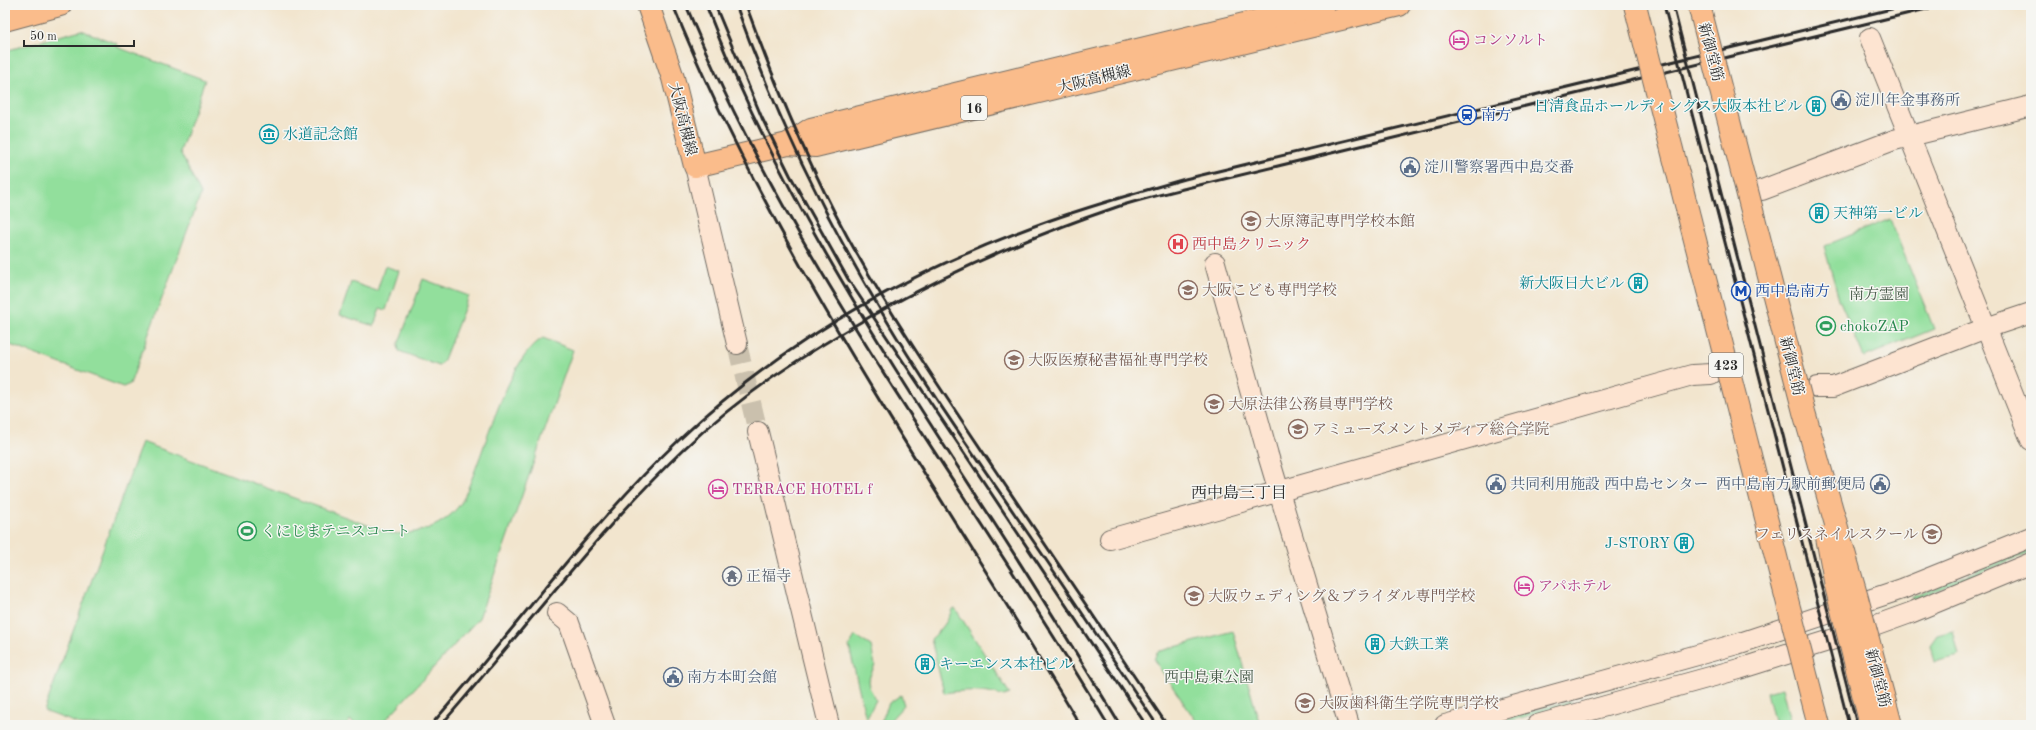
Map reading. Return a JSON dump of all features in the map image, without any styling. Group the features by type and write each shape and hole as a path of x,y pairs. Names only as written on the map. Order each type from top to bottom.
{"main road":[{"path":"5,8 16,5"},
{"path":"5,20 60,5"},
{"name":"大阪高槻線","path":"648,5 673,78 695,166 788,144 815,146 1399,5"},
{"name":"大阪高槻線","path":"788,144 811,129 1323,5"},
{"name":"423","path":"1635,5 1819,725"},
{"name":"新御堂筋","path":"1699,5 1804,412 1857,598 1891,725"},
{"path":"1804,412 1836,586 1871,725"}],"street":[{"path":"1870,38 2031,440"},
{"path":"1762,190 1909,136 2031,106"},
{"path":"695,166 737,344"},
{"path":"1215,263 1279,492 1348,725"},
{"path":"1817,387 1832,387 1986,328 2031,313"},
{"path":"1110,539 1692,375 1711,374"},
{"path":"758,432 829,725"},
{"path":"1445,725 1737,644 1902,589 2031,537"},
{"path":"1537,725 1739,669 1863,630 1910,613 2031,563"},
{"path":"557,613 569,623 605,725"}],"green space":[{"path":"81,30 118,44 117,47 205,80 180,152 201,194 130,384 123,387 5,343 5,51"},
{"name":"南方霊園","path":"1890,219 1934,329 1864,357 1839,299 1824,246"},
{"path":"385,266 399,271 386,310 380,308 374,326 340,315 351,282 377,291"},
{"path":"423,279 469,296 443,362 439,366 399,351 398,345"},
{"name":"くにじまテニスコート","path":"543,338 573,350 479,618 381,725 358,725 350,720 347,725 82,725 44,711 142,442 389,533 399,534 420,531 430,528 447,518 461,503 506,389 517,367 529,350"},
{"path":"2031,549 2031,552 1913,600 1912,597"},
{"path":"955,608 1010,694 1004,696 989,692 974,691 944,693 931,639 944,626 952,609"},
{"name":"西中島東公園","path":"1233,631 1260,725 1199,725 1154,660 1157,652"},
{"path":"1953,631 1959,656 1934,662 1930,645 1937,635"},
{"path":"855,636 871,646 875,665 868,680 869,687 876,700 866,719 849,646"},
{"path":"1782,688 1791,725 1775,725 1767,692"},
{"path":"901,695 904,705 886,725 880,725 889,703"},
{"path":"1569,701 1571,702 1570,704 1496,725 1482,725"}],"tunnel":[{"path":"737,344 758,432"}],"railway":[{"path":"673,5 715,100 761,193 810,283 917,461 1080,725"},
{"path":"686,5 728,100 776,192 828,283 883,372 1054,636 1108,725"},
{"path":"706,5 733,71 762,134 829,259 902,379 1068,640 1120,725"},
{"path":"715,5 762,118 790,175 848,279 1146,725"},
{"path":"736,5 784,125 802,164 862,279 900,342 965,442 1157,725"},
{"path":"746,5 768,64 818,180 864,266 936,382 1167,725"},
{"path":"1664,5 1849,725"},
{"path":"1673,5 1857,725"},
{"path":"431,725 582,543 646,473 679,440 719,404 762,370 852,311 899,285 997,240 1048,221 1099,204 1185,179 1908,5"},
{"path":"441,725 621,514 652,481 706,429 751,393 823,344 931,284 1052,230 1150,197 1943,5"}],"place":[{"name":"コンソルト","path":"1459,40"},
{"name":"淀川年金事務所","path":"1841,100"},
{"name":"日清食品ホールディングス大阪本社ビル","path":"1816,106"},
{"name":"南方","path":"1467,115"},
{"name":"水道記念館","path":"269,134"},
{"name":"淀川警察署西中島交番","path":"1410,167"},
{"name":"天神第一ビル","path":"1819,213"},
{"name":"大原簿記専門学校本館","path":"1251,221"},
{"name":"西中島クリニック","path":"1178,244"},
{"name":"新大阪日大ビル","path":"1638,283"},
{"name":"大阪こども専門学校","path":"1188,290"},
{"name":"西中島南方","path":"1741,291"},
{"name":"chokoZAP","path":"1826,326"},
{"name":"大阪医療秘書福祉専門学校","path":"1014,360"},
{"name":"大原法律公務員専門学校","path":"1214,404"},
{"name":"アミューズメントメディア総合学院","path":"1298,429"},
{"name":"共同利用施設 西中島センター","path":"1496,484"},
{"name":"西中島南方駅前郵便局","path":"1880,484"},
{"name":"TERRACE HOTEL f","path":"718,489"},
{"name":"くにじまテニスコート","path":"247,531"},
{"name":"フェリスネイルスクール","path":"1932,534"},
{"name":"J-STORY","path":"1684,543"},
{"name":"正福寺","path":"732,576"},
{"name":"アパホテル","path":"1524,586"},
{"name":"大阪ウェディング＆ブライダル専門学校","path":"1194,596"},
{"name":"大鉄工業","path":"1375,644"},
{"name":"キーエンス本社ビル","path":"925,664"},
{"name":"南方本町会館","path":"673,677"},
{"name":"大阪歯科衛生学院専門学校","path":"1305,703"}],"district":[{"name":"西中島三丁目","path":"1239,492"}]}
